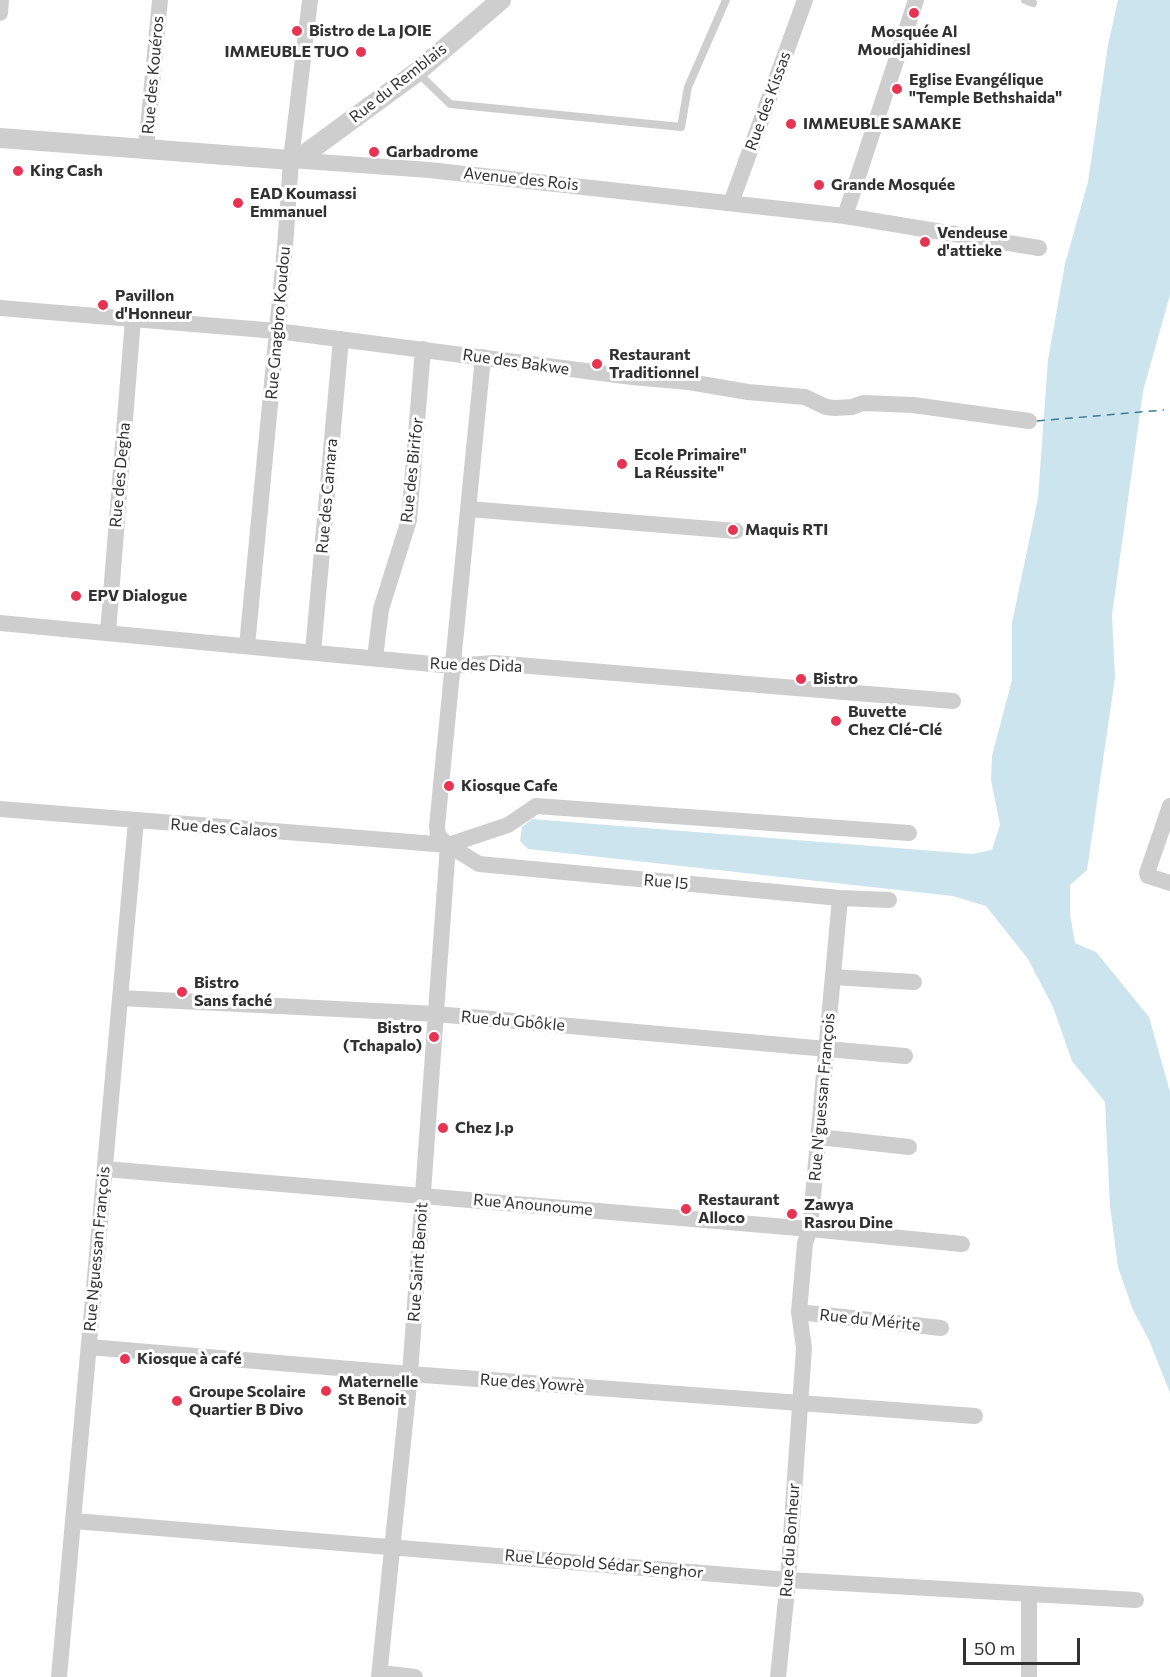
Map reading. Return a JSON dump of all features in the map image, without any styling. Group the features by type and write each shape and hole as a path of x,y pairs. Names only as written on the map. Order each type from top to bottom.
{"street":[{"path":"0,13 1,0"},
{"name":"Rue des Kouéros","path":"146,149 160,0"},
{"name":"Rue Gnagbro Koudou","path":"247,646 278,331 291,160 310,0"},
{"name":"Rue du Remblais","path":"291,160 305,154 417,72 501,0"},
{"name":"Rue des Kissas","path":"731,203 805,0"},
{"path":"845,216 916,0"},
{"name":"Avenue des Rois","path":"0,138 429,170 845,216 1039,248"},
{"name":"Rue des Bakwe","path":"0,308 278,331 620,376 689,382 748,392 805,397 835,408 852,407 862,403 913,405 1029,422"},
{"name":"Rue des Degha","path":"108,632 133,319"},
{"name":"Rue des Camara","path":"314,652 342,339"},
{"name":"Rue des Birifor","path":"375,658 381,609 409,520 423,349"},
{"path":"483,357 470,509 437,826 438,836 448,845 508,825 536,806 909,833"},
{"path":"470,509 736,531"},
{"name":"Rue des Dida","path":"0,623 453,666 494,663 953,701"},
{"path":"1170,806 1147,875 1170,883"},
{"name":"Rue des Calaos","path":"0,809 448,845"},
{"name":"Rue Nguessan François","path":"59,1677 136,821"},
{"name":"Rue I5","path":"448,845 479,864 840,898 889,900"},
{"name":"Rue Saint Benoit","path":"379,1675 410,1374 448,845"},
{"name":"Rue N'guessan François","path":"800,1402 804,1348 799,1312 805,1244 810,1229 840,898"},
{"path":"833,977 914,982"},
{"name":"Rue du Gbôkle","path":"120,998 436,1014 905,1056"},
{"path":"819,1137 909,1147"},
{"name":"Rue Anounoume","path":"105,1169 962,1244"},
{"name":"Rue du Mérite","path":"799,1312 940,1328"},
{"name":"Rue des Yowrè","path":"89,1347 410,1374 975,1416"},
{"name":"Rue du Bonheur","path":"778,1677 788,1580 800,1402"},
{"name":"Rue Léopold Sédar Senghor","path":"74,1521 788,1580 1136,1600"},
{"path":"1029,1594 1029,1677"},
{"path":"379,1675 416,1677"}],"lane":[{"path":"417,72 450,104 681,127 688,87 726,0"}],"water":[{"path":"1118,0 1170,0 1170,295 1143,391 1112,615 1115,678 1087,870 1070,885 1070,914 1075,943 1096,952 1149,1017 1170,1092 1170,1393 1149,1340 1133,1310 1118,1267 1110,1206 1105,1102 1072,1061 1053,1007 1028,959 986,906 953,896 528,849 520,841 522,827 532,819 972,854 992,850 1000,825 991,780 992,756 1012,680 1012,623 1038,498 1048,360 1065,264 1088,182 1108,45"}],"ferry route":[{"path":"1037,421 1164,410"}],"place":[{"name":"Mosquée Al Moudjahidinesl","path":"914,13"},
{"name":"Bistro de La JOIE","path":"297,31"},
{"name":"IMMEUBLE TUO","path":"361,52"},
{"name":"Eglise Evangélique \"Temple Bethshaida\"","path":"897,89"},
{"name":"IMMEUBLE SAMAKE","path":"791,124"},
{"name":"Garbadrome","path":"374,152"},
{"name":"King Cash","path":"18,171"},
{"name":"Grande Mosquée","path":"819,185"},
{"name":"EAD Koumassi Emmanuel","path":"238,203"},
{"name":"Vendeuse d'attieke","path":"925,242"},
{"name":"Pavillon d'Honneur","path":"103,305"},
{"name":"Restaurant Traditionnel","path":"597,364"},
{"name":"Ecole Primaire\" La Réussite\"","path":"622,464"},
{"name":"Maquis RTI","path":"733,530"},
{"name":"EPV Dialogue","path":"76,596"},
{"name":"Bistro","path":"801,679"},
{"name":"Buvette Chez Clé-Clé","path":"836,721"},
{"name":"Kiosque Cafe","path":"449,786"},
{"name":"Bistro Sans faché","path":"182,992"},
{"name":"Bistro (Tchapalo)","path":"434,1037"},
{"name":"Chez J.p","path":"443,1128"},
{"name":"Restaurant Alloco","path":"686,1209"},
{"name":"Zawya Rasrou Dine","path":"792,1214"},
{"name":"Kiosque à café","path":"125,1359"},
{"name":"Maternelle St Benoit","path":"326,1391"},
{"name":"Groupe Scolaire Quartier B Divo","path":"177,1401"}]}
